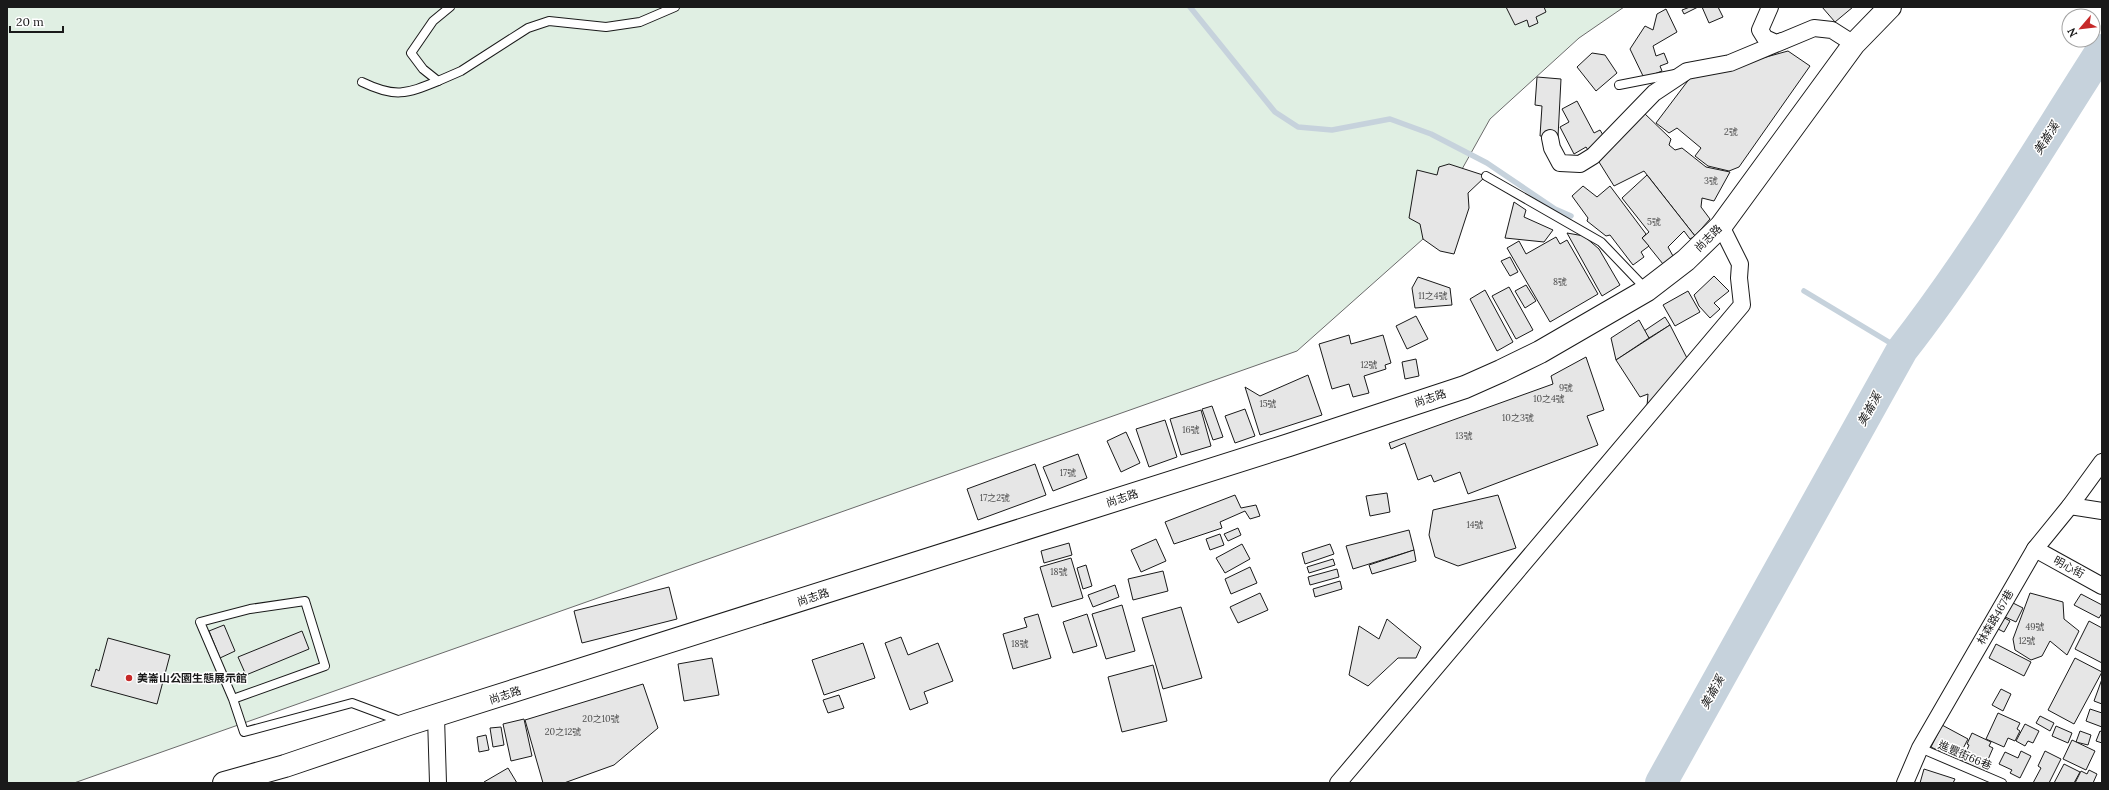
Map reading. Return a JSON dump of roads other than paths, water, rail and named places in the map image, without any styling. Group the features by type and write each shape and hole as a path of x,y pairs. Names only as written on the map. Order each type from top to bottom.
{"street":[{"path":"1770,7 1760,30 1765,38 1776,43"},
{"name":"尚志路","path":"224,783 285,766 409,724 436,717 1465,387 1540,352 1647,290 1686,260 1721,226 1854,44 1890,7"},
{"path":"1550,138 1552,148 1560,163 1580,164 1593,156 1654,93 1687,71 1730,63 1824,22 1854,44"},
{"path":"1338,783 1742,305 1738,278 1740,264 1721,226"},
{"name":"林森路467巷","path":"1905,783 1920,748 2035,549 2070,506 2102,462"},
{"path":"2070,506 2102,511"},
{"name":"明心街","path":"2035,549 2102,586"},
{"path":"436,717 438,783"}],"lane":[{"path":"438,81 423,69 411,53 433,21 450,7"},
{"path":"362,82 381,91 410,93 461,71 528,28 549,21 606,27 640,22 675,7"},
{"path":"1619,85 1687,71"},
{"path":"1486,176 1601,242 1647,290"},
{"path":"233,699 325,666 305,601 250,609 200,622 233,699 244,732 352,703 409,724"},
{"name":"進豐街66巷","path":"1920,748 2002,783"}],"waterway":[{"path":"1190,7 1275,112 1298,127 1332,130 1390,119 1431,134 1487,163 1555,209 1571,216"},
{"name":"美崙溪","path":"1661,783 1902,350 1981,240 2102,50"},
{"path":"1804,291 1902,350"}],"place":[{"name":"美崙山公園生態展示館","path":"129,678"}]}
